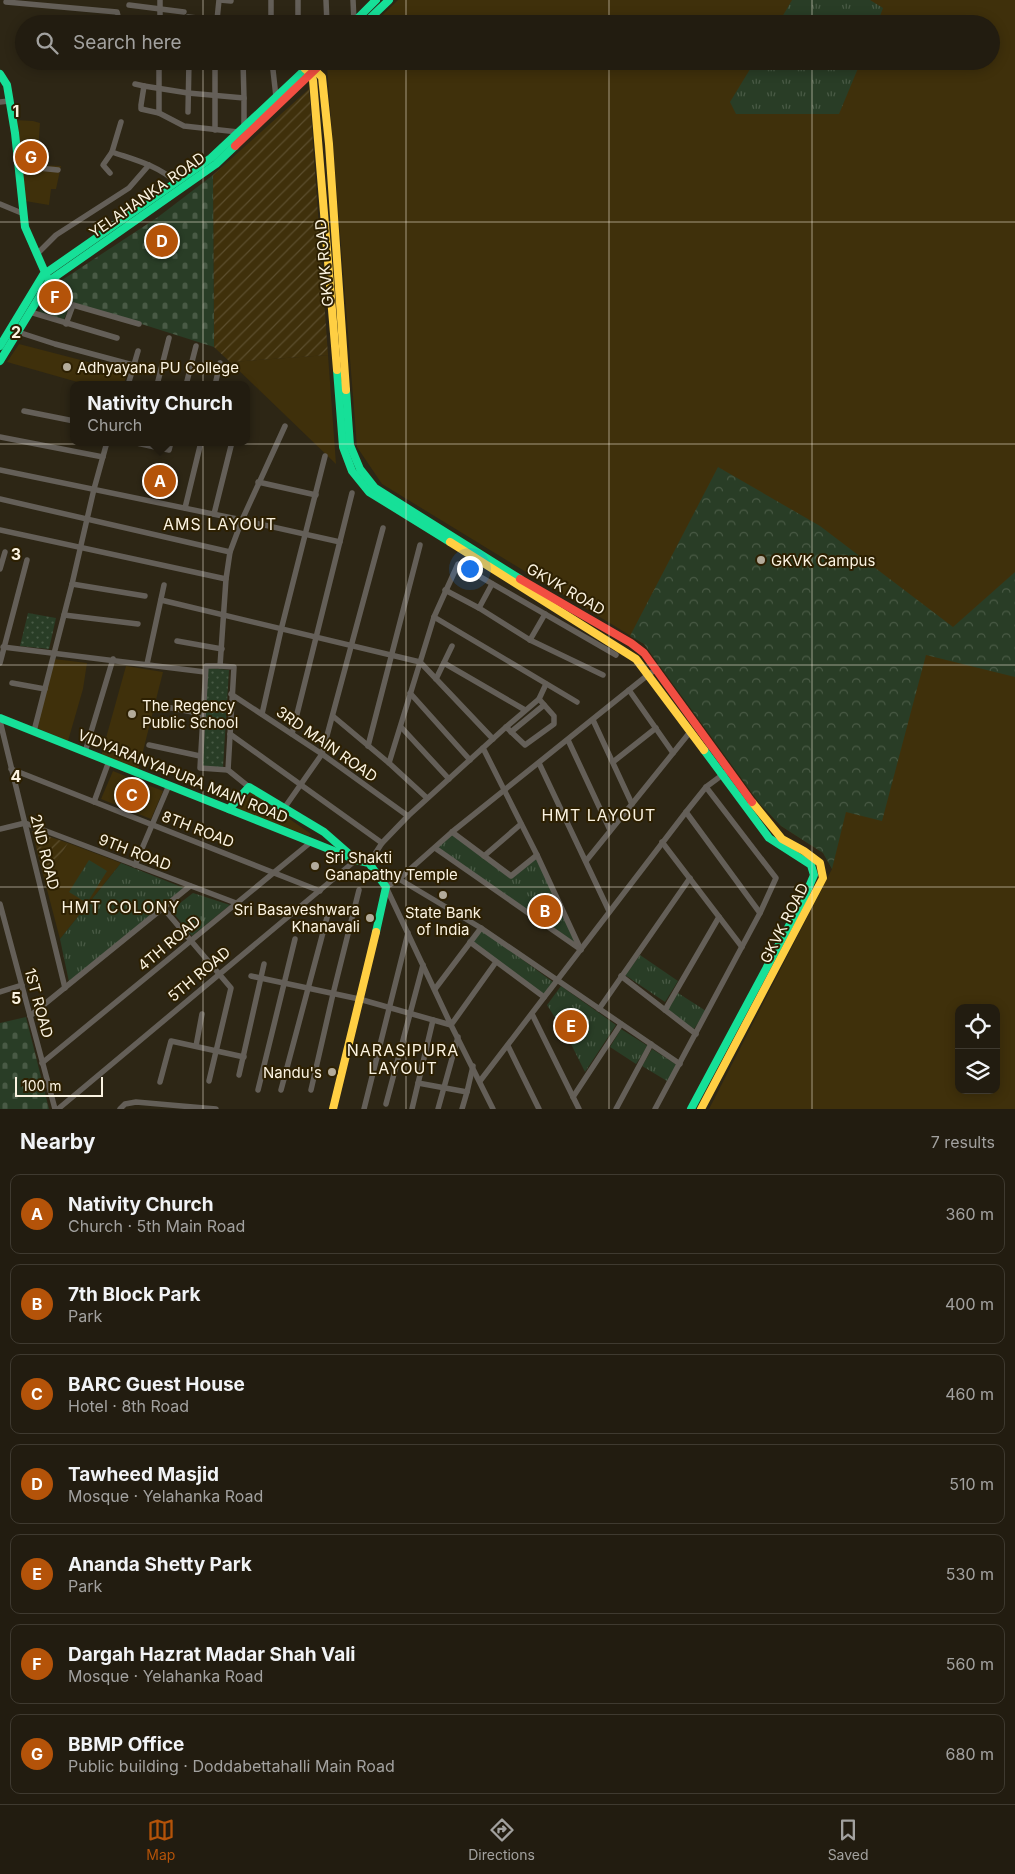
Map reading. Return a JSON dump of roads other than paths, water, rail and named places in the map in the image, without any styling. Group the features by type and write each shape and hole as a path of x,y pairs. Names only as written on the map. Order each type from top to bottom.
{"main road":[{"path":"361,15 376,0"},
{"path":"373,15 388,0"},
{"name":"YELAHANKA ROAD","path":"0,346 47,277 211,158 303,70"},
{"name":"YELAHANKA ROAD","path":"0,361 30,312 47,277 216,164 303,70"},
{"name":"GKVK ROAD","path":"308,70 314,86 343,447 352,471 369,492 636,659 690,732 725,773"},
{"name":"GKVK ROAD","path":"312,70 322,77 329,144 350,445 360,468 375,488 537,589 631,643 644,653 657,669 769,838 811,865 814,875 805,896 691,1109"},
{"path":"0,74 7,85 10,101 25,227 47,277"},
{"name":"VIDYARANYAPURA MAIN ROAD","path":"0,719 356,860 369,863"},
{"path":"229,809 249,787 324,832 356,860"},
{"name":"GKVK ROAD","path":"702,1109 823,878 820,864 804,851 782,839 745,800"},
{"path":"334,1109 386,887 369,863"}],"street":[{"path":"160,0 160,15"},
{"path":"218,15 219,0 231,1"},
{"path":"271,0 271,15"},
{"path":"298,0 298,15"},
{"path":"326,0 327,15"},
{"path":"351,0 352,15"},
{"path":"6,2 54,3 117,12 118,15"},
{"path":"128,5 160,8 186,15"},
{"path":"159,70 159,113"},
{"path":"188,112 189,70"},
{"path":"214,70 216,130"},
{"path":"144,86 141,108 159,113 184,126 216,130 241,129 244,98 243,70"},
{"path":"273,70 276,97"},
{"path":"135,84 188,93 244,98"},
{"path":"0,102 10,101"},
{"path":"110,173 103,165 112,152 121,122"},
{"path":"112,152 165,172 176,182"},
{"path":"36,254 56,236 129,188 149,165"},
{"path":"19,166 58,170"},
{"path":"0,204 24,214"},
{"path":"66,324 73,305 139,324"},
{"path":"30,312 117,338"},
{"path":"18,332 133,365"},
{"path":"158,381 169,338"},
{"path":"187,381 196,346"},
{"path":"129,381 138,352"},
{"path":"216,381 220,363"},
{"path":"24,412 70,420"},
{"path":"220,666 226,579 230,552 258,482 285,426"},
{"path":"0,437 103,457"},
{"path":"34,731 106,446"},
{"path":"153,446 168,450 170,446"},
{"path":"185,508 200,446"},
{"path":"214,514 231,446"},
{"path":"262,714 325,456"},
{"path":"0,470 306,533 340,542"},
{"path":"258,482 316,495"},
{"path":"292,734 352,493"},
{"path":"0,499 230,552"},
{"path":"285,807 322,754 334,717 383,528"},
{"path":"0,530 226,579"},
{"path":"368,746 420,545"},
{"path":"0,569 5,552"},
{"path":"0,663 27,560"},
{"path":"389,763 434,617 458,564 616,655"},
{"path":"72,584 145,596"},
{"path":"479,608 492,584"},
{"path":"147,664 164,585"},
{"path":"445,590 479,608 530,640 602,675"},
{"path":"161,600 420,662 493,738"},
{"path":"530,640 545,614"},
{"path":"64,615 138,624"},
{"path":"434,617 577,702"},
{"path":"177,642 222,649"},
{"path":"436,679 452,646"},
{"path":"3,647 113,659 205,672"},
{"path":"85,752 113,659"},
{"path":"444,663 526,710"},
{"path":"228,770 234,667 206,666 200,768 228,770 249,787"},
{"path":"493,1109 386,887 399,879 452,832 648,674 657,669"},
{"path":"12,683 45,689"},
{"path":"369,863 382,843 408,816 493,738 539,699 546,684"},
{"path":"629,690 673,753"},
{"path":"410,693 470,760"},
{"name":"3RD MAIN ROAD","path":"231,694 322,754 408,816"},
{"path":"506,727 525,745 554,724 554,716 539,699"},
{"path":"511,732 544,705"},
{"path":"161,706 203,714"},
{"path":"334,717 427,798"},
{"name":"2ND ROAD","path":"0,719 65,988"},
{"path":"593,720 632,804"},
{"path":"401,727 449,779"},
{"path":"613,762 656,728"},
{"path":"586,861 690,732"},
{"path":"230,734 382,843"},
{"path":"568,740 610,830"},
{"path":"149,745 200,756"},
{"path":"483,748 537,855 581,950"},
{"path":"94,802 109,761"},
{"path":"539,763 609,911"},
{"name":"8TH ROAD","path":"11,769 320,891"},
{"path":"480,1081 662,842 706,787 725,773"},
{"path":"135,865 168,785"},
{"path":"655,1109 760,913 776,878 706,787"},
{"path":"686,812 760,913"},
{"path":"0,829 25,823"},
{"name":"9TH ROAD","path":"25,823 236,904"},
{"path":"484,856 521,824"},
{"path":"452,832 511,876 537,855"},
{"name":"4TH ROAD","path":"42,1063 311,842"},
{"path":"662,842 742,947"},
{"path":"434,848 581,950"},
{"name":"5TH ROAD","path":"57,1109 356,860"},
{"path":"599,1009 690,878"},
{"path":"399,879 481,928 680,1064"},
{"path":"30,1016 190,886"},
{"path":"310,1090 359,890"},
{"name":"1ST ROAD","path":"0,904 42,1063 57,1109"},
{"path":"164,908 231,988 210,1081"},
{"path":"281,1090 329,910"},
{"path":"665,1010 720,917"},
{"path":"434,989 481,928"},
{"path":"364,1109 408,933"},
{"path":"258,1090 295,939"},
{"path":"470,942 544,998"},
{"path":"451,1025 496,962"},
{"path":"239,1075 264,964"},
{"path":"386,1104 423,964"},
{"path":"251,976 359,999 451,1025"},
{"path":"621,976 696,1034"},
{"path":"0,992 22,985"},
{"path":"196,1046 202,1014"},
{"path":"532,1014 579,1109"},
{"path":"412,1109 433,1020"},
{"path":"573,1097 621,1024"},
{"path":"438,1109 442,1087 458,1037"},
{"path":"160,1082 171,1041 244,1057"},
{"path":"616,1109 651,1044"},
{"path":"508,1046 539,1109"},
{"path":"462,1109 472,1066"},
{"path":"418,1083 467,1092"},
{"path":"120,1109 126,1104 136,1102 216,1109"}],"place":[{"name":"BBMP Office","path":"31,157"},
{"name":"Tawheed Masjid","path":"162,241"},
{"name":"Dargah Hazrat Madar Shah Vali","path":"55,297"},
{"name":"Adhyayana PU College","path":"67,367"},
{"name":"Nativity Church","path":"160,481"},
{"name":"GKVK Campus","path":"761,560"},
{"name":"The Regency Public School","path":"132,714"},
{"name":"BARC Guest House","path":"132,795"},
{"name":"Sri Shakti Ganapathy Temple","path":"315,866"},
{"name":"State Bank of India","path":"443,895"},
{"name":"7th Block Park","path":"545,911"},
{"name":"Sri Basaveshwara Khanavali","path":"370,918"},
{"name":"Ananda Shetty Park","path":"571,1026"},
{"name":"Nandu's","path":"332,1072"}],"district":[{"name":"AMS LAYOUT","path":"220,524"},
{"name":"HMT LAYOUT","path":"599,815"},
{"name":"HMT COLONY","path":"121,907"},
{"name":"NARASIPURA LAYOUT","path":"403,1059"}]}
